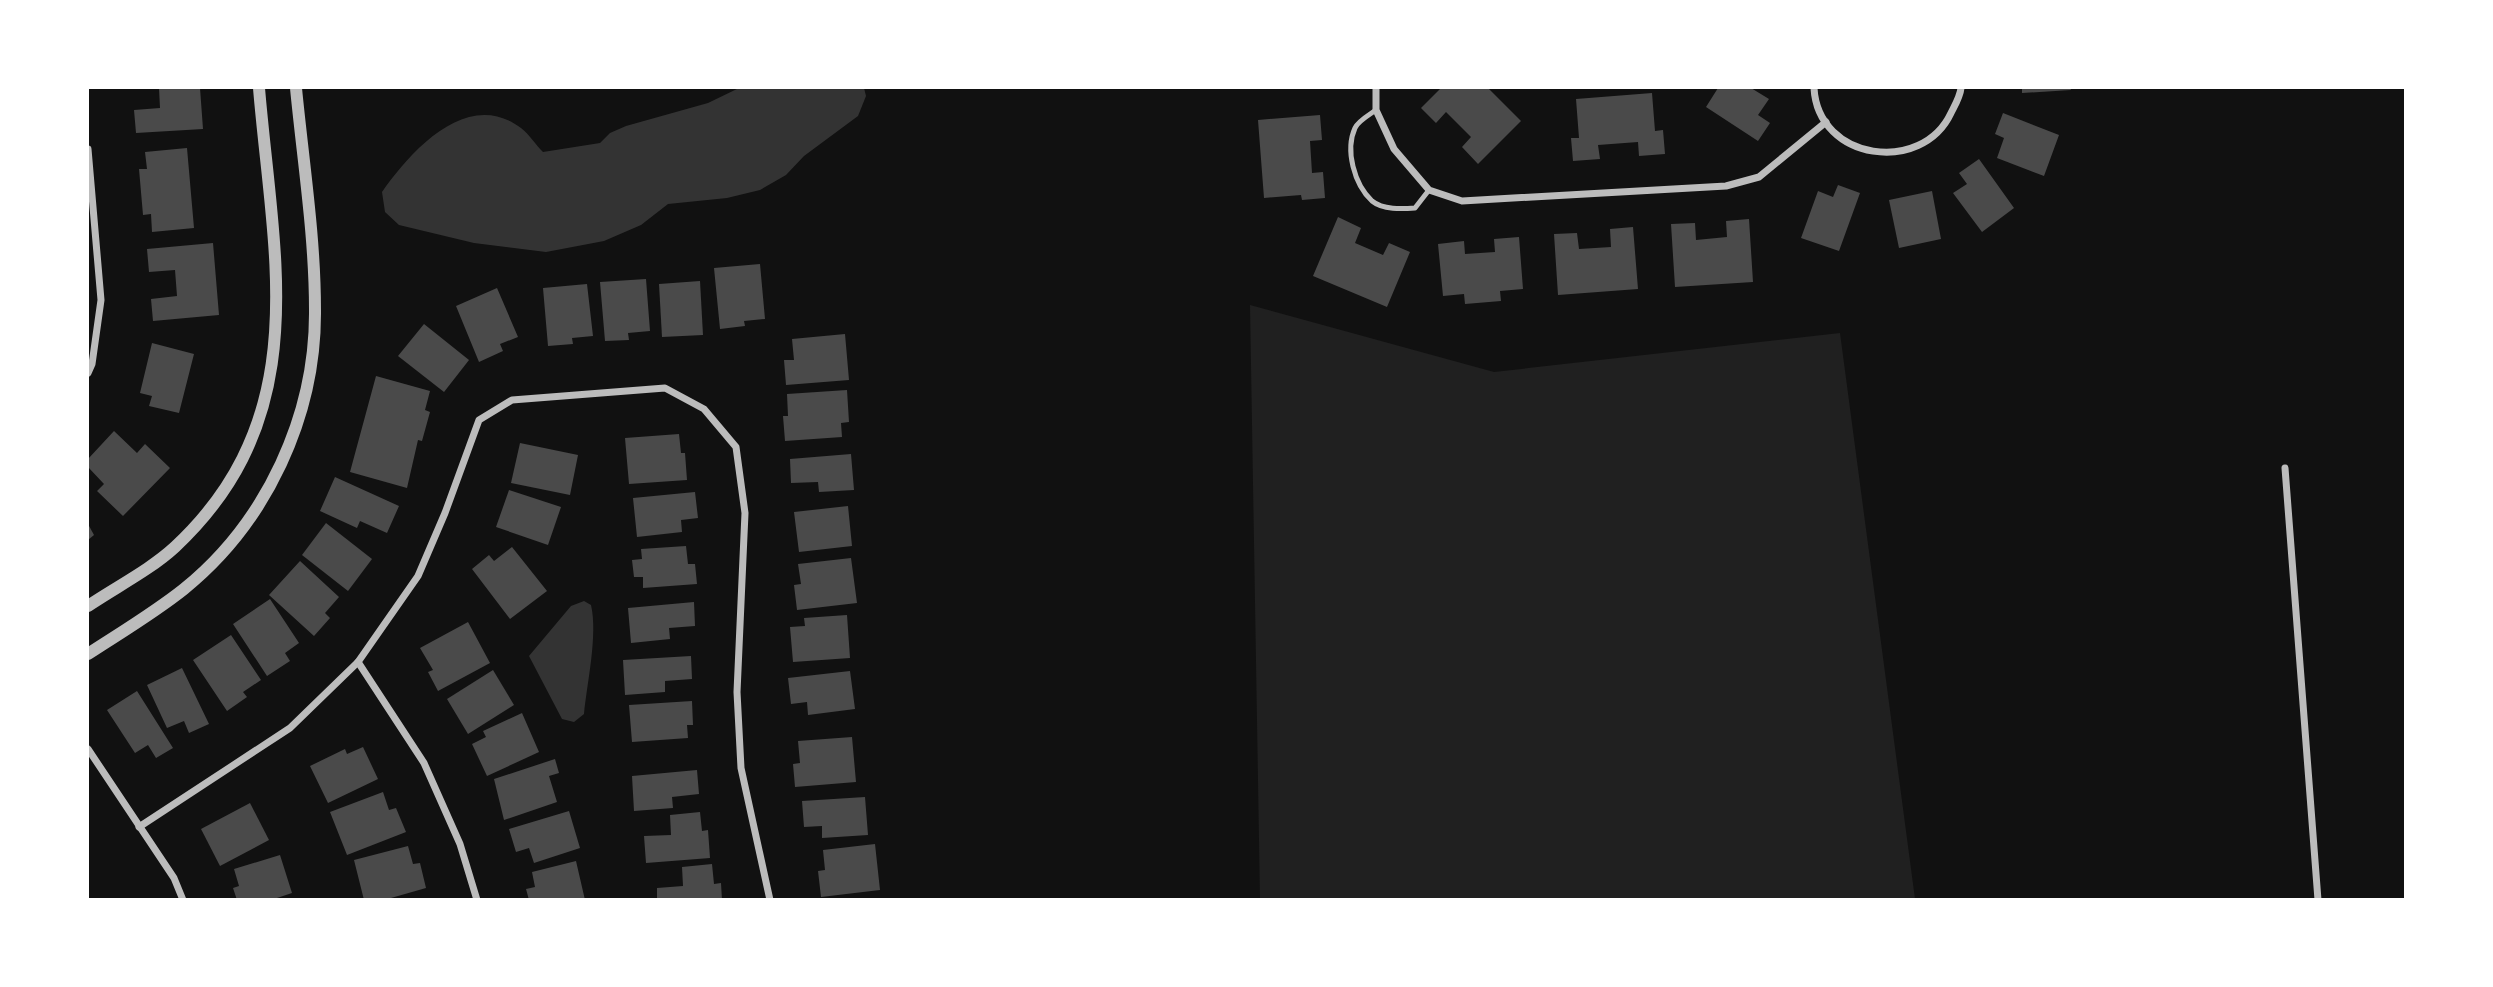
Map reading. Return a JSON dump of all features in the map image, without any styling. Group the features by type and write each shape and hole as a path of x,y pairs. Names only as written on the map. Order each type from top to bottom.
{"street":[{"path":"88,606 163,556 187,535 232,478 259,421 270,382 277,318 258,88"},
{"path":"88,654 185,589 224,551 258,506 292,437 307,387 315,309 296,88"},
{"path":"1376,88 1376,110 1394,149 1429,190 1462,201 1726,186 1759,177 1826,122"},
{"path":"1814,88 1815,101 1833,135 1867,152 1914,149 1943,131 1961,88"},
{"path":"88,149 101,300 92,364 88,373"},
{"path":"139,827 290,728 358,662 418,576 445,513 479,420 512,400 665,387 704,409 736,447 745,513 737,692 741,768 770,900"},
{"path":"2285,468 2318,900"},
{"path":"358,662 424,763 460,844 477,900"},
{"path":"88,749 174,878 183,900"}],"lane":[{"path":"1376,110 1355,126 1350,150 1355,175 1373,202 1396,209 1415,208 1429,190"}],"shaded area":[{"path":"739,88 864,88 866,96 858,116 804,156 786,175 760,190 727,198 668,204 641,225 604,241 546,252 474,243 399,225 385,212 382,192 408,159 424,143 461,120 480,115 501,117 527,133 543,152 600,143 610,133 626,126 708,103"},
{"path":"1250,305 1494,372 1840,333 1915,899 1260,899"},
{"path":"584,601 591,605 593,644 584,714 574,722 562,719 529,656 571,606"}],"building":[{"path":"159,88 200,88 203,129 136,133 134,110 160,108"},
{"path":"1441,88 1488,88 1521,121 1478,164 1462,147 1471,137 1446,112 1436,123 1421,108"},
{"path":"1718,88 1751,88 1769,99 1758,115 1770,123 1758,141 1706,107"},
{"path":"2022,88 2070,88 2071,90 2022,93"},
{"path":"1652,93 1655,131 1663,130 1665,154 1639,156 1638,142 1598,145 1600,159 1573,161 1571,138 1579,138 1576,99"},
{"path":"2003,113 2059,135 2044,176 1997,158 2004,138 1995,134"},
{"path":"1320,115 1322,140 1310,141 1312,173 1323,172 1325,198 1302,200 1301,195 1264,198 1258,120"},
{"path":"187,148 194,228 152,232 151,214 143,215 139,169 147,169 145,152"},
{"path":"1979,159 2014,208 1982,232 1953,193 1967,184 1959,173"},
{"path":"1838,185 1860,193 1839,251 1801,238 1818,191 1833,197"},
{"path":"1932,191 1941,239 1899,248 1889,200"},
{"path":"1338,217 1361,228 1355,243 1383,255 1389,243 1410,252 1387,307 1313,276"},
{"path":"1749,219 1753,282 1675,287 1671,224 1695,223 1696,240 1727,237 1726,221"},
{"path":"1633,227 1638,289 1558,295 1554,234 1577,233 1579,249 1611,247 1610,229"},
{"path":"1519,237 1523,289 1500,291 1501,301 1465,304 1464,294 1443,296 1438,244 1464,241 1465,254 1495,252 1494,239"},
{"path":"213,243 219,315 153,321 151,299 177,296 175,270 149,272 147,249"},
{"path":"760,264 765,319 744,321 745,326 720,329 714,268"},
{"path":"646,279 650,331 628,333 629,340 605,341 600,282"},
{"path":"700,281 703,335 662,337 659,284"},
{"path":"587,284 593,336 572,338 573,344 548,346 543,288"},
{"path":"497,288 518,337 500,344 503,351 479,362 456,306"},
{"path":"424,324 469,360 444,392 398,356"},
{"path":"845,334 849,380 786,385 784,360 794,360 792,339"},
{"path":"152,343 194,354 179,413 149,406 152,396 140,393"},
{"path":"376,376 430,391 425,410 430,412 422,441 418,440 407,488 350,472"},
{"path":"847,390 849,422 841,423 842,437 785,441 783,416 788,416 787,394"},
{"path":"114,431 137,453 145,444 170,468 123,516 97,491 104,484 88,467 88,459"},
{"path":"679,434 681,453 685,453 687,480 629,484 625,438"},
{"path":"520,443 578,455 570,495 511,483"},
{"path":"851,454 854,490 819,492 818,482 791,483 790,459"},
{"path":"335,477 399,506 387,533 360,521 357,528 320,511"},
{"path":"509,490 561,507 548,545 496,527"},
{"path":"695,492 698,518 681,520 682,532 637,537 633,498"},
{"path":"848,506 852,546 799,552 794,512"},
{"path":"326,523 372,559 348,591 302,555"},
{"path":"88,524 94,535 88,540"},
{"path":"686,546 688,564 695,564 697,584 643,588 643,577 634,577 632,560 642,559 641,549"},
{"path":"512,547 547,591 510,619 472,569 489,555 494,561"},
{"path":"851,558 857,603 797,610 794,585 801,584 798,564"},
{"path":"300,561 339,597 325,613 330,618 314,636 269,595"},
{"path":"270,599 299,643 285,653 290,661 267,676 233,624"},
{"path":"694,602 695,626 669,628 670,639 631,643 628,608"},
{"path":"847,615 850,658 793,662 790,627 805,626 804,618"},
{"path":"468,622 490,663 438,691 428,672 433,670 420,648"},
{"path":"231,635 261,680 243,692 247,697 227,711 193,660"},
{"path":"691,656 692,679 665,681 665,692 625,695 623,660"},
{"path":"182,668 209,724 189,733 184,721 167,728 147,685"},
{"path":"493,670 514,705 468,734 447,699"},
{"path":"850,671 855,709 808,715 807,702 791,704 788,678"},
{"path":"137,691 173,748 156,758 148,745 135,753 107,710"},
{"path":"692,701 693,725 687,725 688,738 632,742 629,705"},
{"path":"522,713 539,752 487,776 472,744 486,737 483,731"},
{"path":"852,737 856,782 795,787 793,764 800,763 798,741"},
{"path":"363,747 378,779 328,803 310,766 345,749 347,754"},
{"path":"555,759 559,773 549,776 557,802 504,820 494,779"},
{"path":"697,770 699,794 672,797 673,808 634,811 632,776"},
{"path":"383,792 389,810 396,808 406,832 347,855 330,812"},
{"path":"865,797 868,835 822,838 822,826 804,827 802,801"},
{"path":"250,803 269,840 220,866 201,829"},
{"path":"569,811 580,848 534,863 529,848 516,852 509,829"},
{"path":"700,812 702,831 708,830 710,858 646,863 644,836 671,835 670,815"},
{"path":"875,844 880,890 821,897 818,871 825,870 823,850"},
{"path":"408,846 413,864 420,863 426,888 384,900 364,900 354,860"},
{"path":"280,855 292,893 271,900 237,900 233,888 239,886 234,869"},
{"path":"576,861 585,900 529,900 526,889 535,887 532,872"},
{"path":"712,864 714,884 721,883 722,900 657,900 657,888 683,886 682,867"}]}
